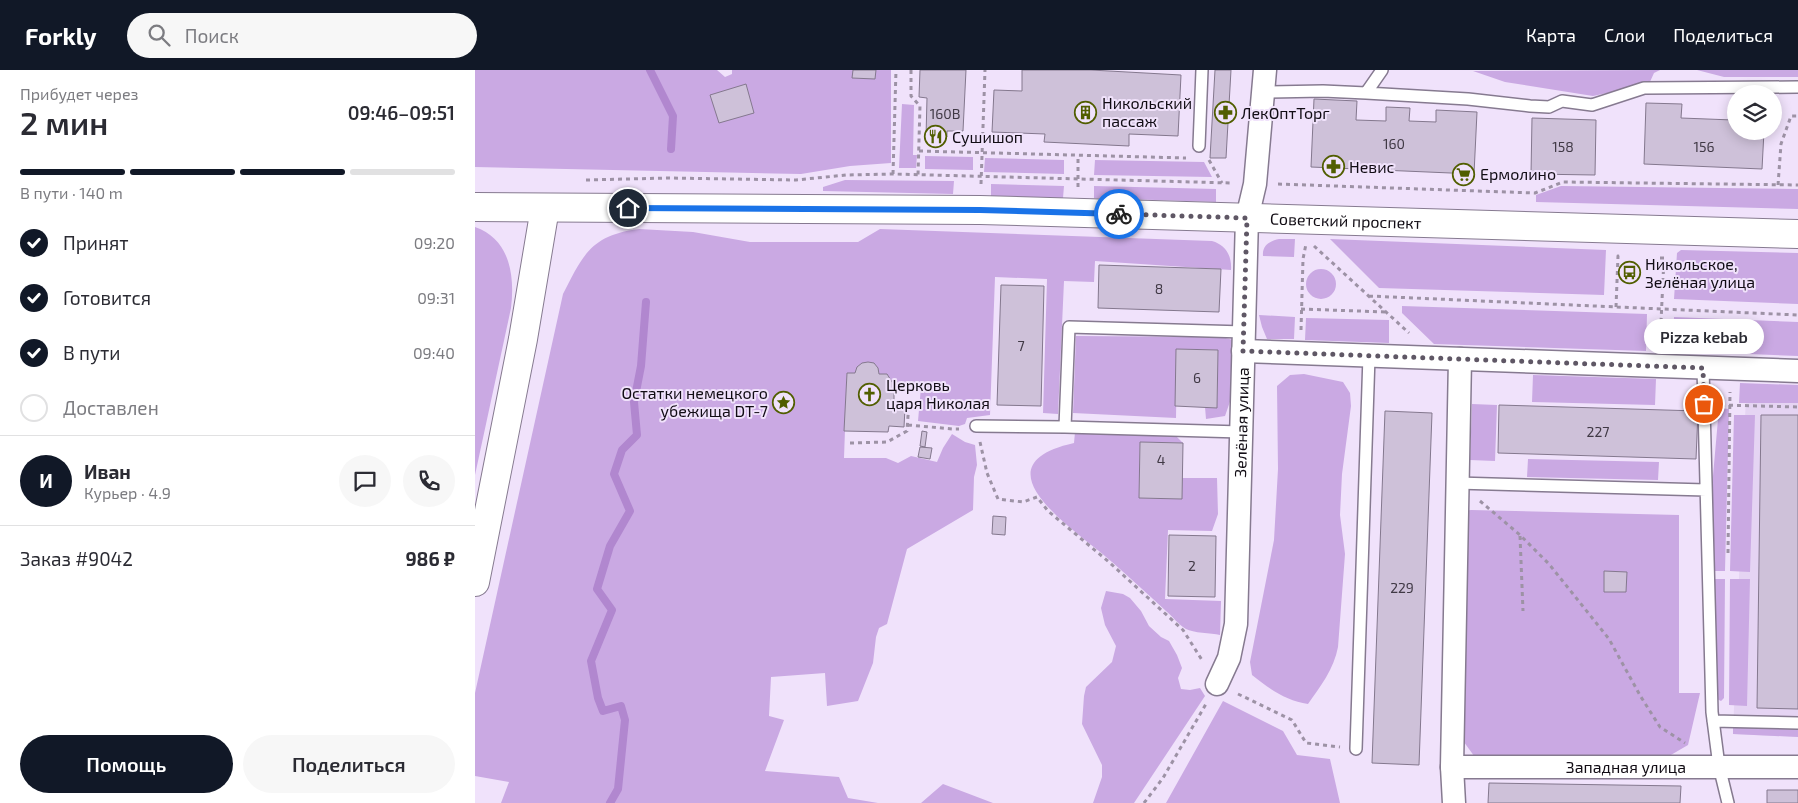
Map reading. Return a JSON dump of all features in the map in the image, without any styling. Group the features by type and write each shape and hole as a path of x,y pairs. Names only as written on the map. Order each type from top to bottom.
{"main road":[{"name":"Советский проспект","path":"475,207 980,210 1798,234"},
{"path":"475,582 523,339 545,208"}],"street":[{"name":"Зелёная улица","path":"1217,684 1229,658 1236,624 1247,218 1255,184 1265,70"},
{"path":"1244,341 1300,353 1798,371"},
{"path":"1454,803 1452,767 1459,359"},
{"name":"Западная улица","path":"1452,767 1798,767"}],"lane":[{"path":"1199,146 1201,70"},
{"path":"1366,93 1381,70"},
{"path":"1264,92 1366,93 1467,98 1549,107 1562,102 1592,106 1644,88 1798,87"},
{"path":"1065,427 1069,326 1244,341"},
{"path":"1356,748 1369,356"},
{"path":"1703,368 1713,721 1719,766 1728,803"},
{"path":"976,426 1241,432"},
{"path":"1457,483 1706,490"},
{"path":"1713,721 1798,723"}],"path":[{"path":"893,174 897,70"},
{"path":"911,70 911,96 920,106 918,175"},
{"path":"980,210 985,70"},
{"path":"1777,185 1781,144 1791,116 1798,116"},
{"path":"919,151 1190,159"},
{"path":"1077,213 1078,155"},
{"path":"1208,159 1221,183"},
{"path":"581,180 668,178 796,180 846,175 893,174 1535,193 1563,182 1798,186"},
{"path":"1300,353 1303,259 1307,239 1435,358"},
{"path":"1615,307 1618,256 1627,257"},
{"path":"1655,258 1664,258 1659,366"},
{"path":"1369,296 1798,314"},
{"path":"1301,309 1387,312"},
{"path":"1728,554 1730,369"},
{"path":"850,443 887,442 907,431 909,401"},
{"path":"1704,404 1798,407"},
{"path":"908,425 953,430 976,426 987,473 998,499 1023,502 1037,497 1048,511 1109,562 1183,630 1217,684 1292,720 1305,743 1356,748"},
{"path":"1457,483 1520,535 1549,564 1609,639 1641,697 1661,727 1719,766"},
{"path":"1520,535 1523,611"},
{"path":"1144,803 1163,778 1217,684"}],"shaded area":[{"path":"475,70 717,70 725,77 732,74 732,70 891,70 891,163 850,166 801,174 475,167"},
{"path":"1660,70 1654,73 1649,84 1593,96 1505,82 1473,71"},
{"path":"1697,70 1798,70 1798,77 1724,77"},
{"path":"902,104 914,105 913,155 917,155 916,168 899,168"},
{"path":"925,156 973,157 973,170 925,169"},
{"path":"985,158 1064,160 1064,174 984,172"},
{"path":"1095,160 1204,162 1212,177 1094,175"},
{"path":"845,180 954,181 953,194 823,191 823,187"},
{"path":"991,184 1064,186 1063,198 991,196"},
{"path":"1094,186 1216,189 1216,202 1094,198"},
{"path":"1561,186 1798,189 1798,209 1536,202 1536,195"},
{"path":"475,227 496,240 503,249 511,271 512,296 475,475"},
{"path":"639,229 693,232 750,242 858,242 880,229 1212,241 1221,245 1229,256 1231,270 1095,261 1094,282 1064,281 1058,414 1043,413 1047,279 995,277 990,415 967,418 965,424 959,426 918,421 921,387 894,385 887,375 879,374 875,365 868,362 860,365 855,373 847,373 844,458 886,458 898,463 911,456 937,462 952,434 965,442 975,445 977,465 974,477 973,510 907,549 887,624 879,628 873,663 858,701 827,706 825,673 771,677 769,716 784,720 765,771 839,777 848,798 878,803 501,803 509,782 475,776 475,693 563,294 583,258 599,242 610,236"},
{"path":"1279,239 1295,239 1294,257 1263,256 1267,244"},
{"path":"1330,239 1606,250 1604,295 1379,288"},
{"path":"1681,250 1798,253 1798,304 1674,299 1677,253"},
{"path":"1321,269 1332,273 1336,284 1332,295 1321,299 1310,295 1306,284 1310,273"},
{"path":"1402,306 1647,314 1646,351 1434,344 1402,313"},
{"path":"1259,315 1295,317 1294,339 1267,339"},
{"path":"1674,317 1798,322 1798,356 1673,351"},
{"path":"1306,318 1389,320 1389,343 1305,340"},
{"path":"1076,336 1222,337 1233,340 1234,390 1225,416 1206,419 1205,407 1217,407 1218,350 1177,349 1176,418 1073,413"},
{"path":"1304,374 1343,382 1350,393 1351,406 1342,474 1340,515 1345,554 1338,647 1330,670 1308,704 1285,697 1264,685 1252,675 1250,662 1274,540 1278,469 1277,386 1290,375"},
{"path":"1533,375 1656,379 1655,405 1532,402"},
{"path":"1740,383 1798,385 1798,403 1739,403"},
{"path":"1746,394 1798,396 1798,737 1733,734"},
{"path":"1472,404 1497,405 1495,461 1470,460"},
{"path":"1719,408 1729,409 1725,571 1713,571 1712,487"},
{"path":"1734,415 1755,415 1750,572 1730,571"},
{"path":"1075,432 1176,436 1183,443 1140,442 1139,498 1181,499 1182,478 1217,478 1218,514 1212,531 1168,530 1165,599 1221,601 1220,635 1193,631 1183,627 1112,562 1058,517 1042,500 1032,483 1032,467 1045,453 1074,443"},
{"path":"1528,459 1659,462 1658,480 1527,477"},
{"path":"1463,511 1679,515 1679,693 1700,693 1688,745 1664,759 1477,760 1461,738"},
{"path":"1713,579 1725,579 1724,698 1721,701 1717,699"},
{"path":"1730,579 1750,579 1747,706 1729,705"},
{"path":"1106,591 1123,594 1130,598 1141,611 1149,626 1161,637 1169,641 1182,668 1178,678 1181,689 1200,688 1205,696 1134,803 1093,803 1102,777 1102,765 1082,724 1086,687 1112,662 1116,646 1105,625 1101,608"},
{"path":"1223,701 1283,731 1297,755 1330,759 1340,803 1166,803"},
{"path":"1733,727 1798,728 1798,737 1733,734"},
{"path":"943,784 993,803 921,803"}],"building":[{"path":"853,70 876,70 875,79 852,78"},
{"path":"920,70 966,70 963,131 947,131 947,137 926,137 927,98 919,97"},
{"name":"Никольский пассаж","path":"1022,70 1091,70 1181,75 1178,136 1129,134 1129,146 1044,142 1045,134 992,132 994,90 1022,91"},
{"path":"1215,70 1231,70 1226,158 1210,158"},
{"path":"746,84 754,113 719,123 710,95"},
{"path":"1314,99 1357,101 1356,120 1386,121 1386,107 1410,108 1409,121 1436,122 1436,110 1477,112 1474,174 1311,167"},
{"path":"1646,103 1682,104 1681,118 1727,120 1727,140 1764,140 1762,169 1644,164"},
{"path":"1532,118 1596,120 1595,175 1531,174"},
{"path":"1099,265 1221,269 1219,312 1098,308"},
{"path":"1624,270 1634,270 1633,275 1624,275"},
{"path":"1001,285 1044,286 1041,406 997,405"},
{"path":"1176,349 1218,350 1217,408 1175,406"},
{"name":"Церковь царя Николая","path":"862,363 874,363 878,368 879,374 887,374 894,385 894,403 890,403 890,407 905,408 904,427 889,426 888,432 844,431 847,373 855,373 857,367"},
{"path":"1499,405 1698,411 1696,459 1498,453"},
{"path":"1385,411 1432,413 1419,765 1372,763"},
{"path":"1761,415 1798,415 1798,709 1757,708"},
{"path":"922,431 927,432 925,447 920,446"},
{"path":"1140,442 1183,443 1182,499 1139,498"},
{"path":"920,447 932,448 930,459 918,457"},
{"path":"993,516 1006,517 1005,535 992,534"},
{"path":"1169,535 1216,536 1215,597 1168,596"},
{"path":"1604,571 1627,572 1626,592 1604,592"},
{"path":"1489,783 1681,786 1680,803 1488,803"},
{"path":"1767,790 1798,790 1798,803 1767,803"}],"waterway":[{"path":"650,70 673,116 671,149"},
{"path":"610,803 618,789 625,720 621,706 603,711 598,698 591,661 612,610 597,589 610,546 630,511 614,474 622,450 637,435 634,402 641,366 646,302"}],"way so far":[{"path":"1119,214 1247,218 1243,351 1703,368 1704,404"}],"place":[{"name":"Никольский пассаж","path":"1086,112"},
{"name":"ЛекОптТорг","path":"1225,113"},
{"name":"Сушишоп","path":"936,137"},
{"name":"Невис","path":"1333,167"},
{"name":"Ермолино","path":"1464,174"},
{"name":"Никольское, Зелёная улица","path":"1629,273"},
{"name":"Церковь царя Николая","path":"870,394"},
{"name":"Остатки немецкого убежища DT-7","path":"784,402"},
{"name":"Pizza kebab","path":"1704,404"}],"route":[{"path":"628,208 980,210 1119,214"}]}
